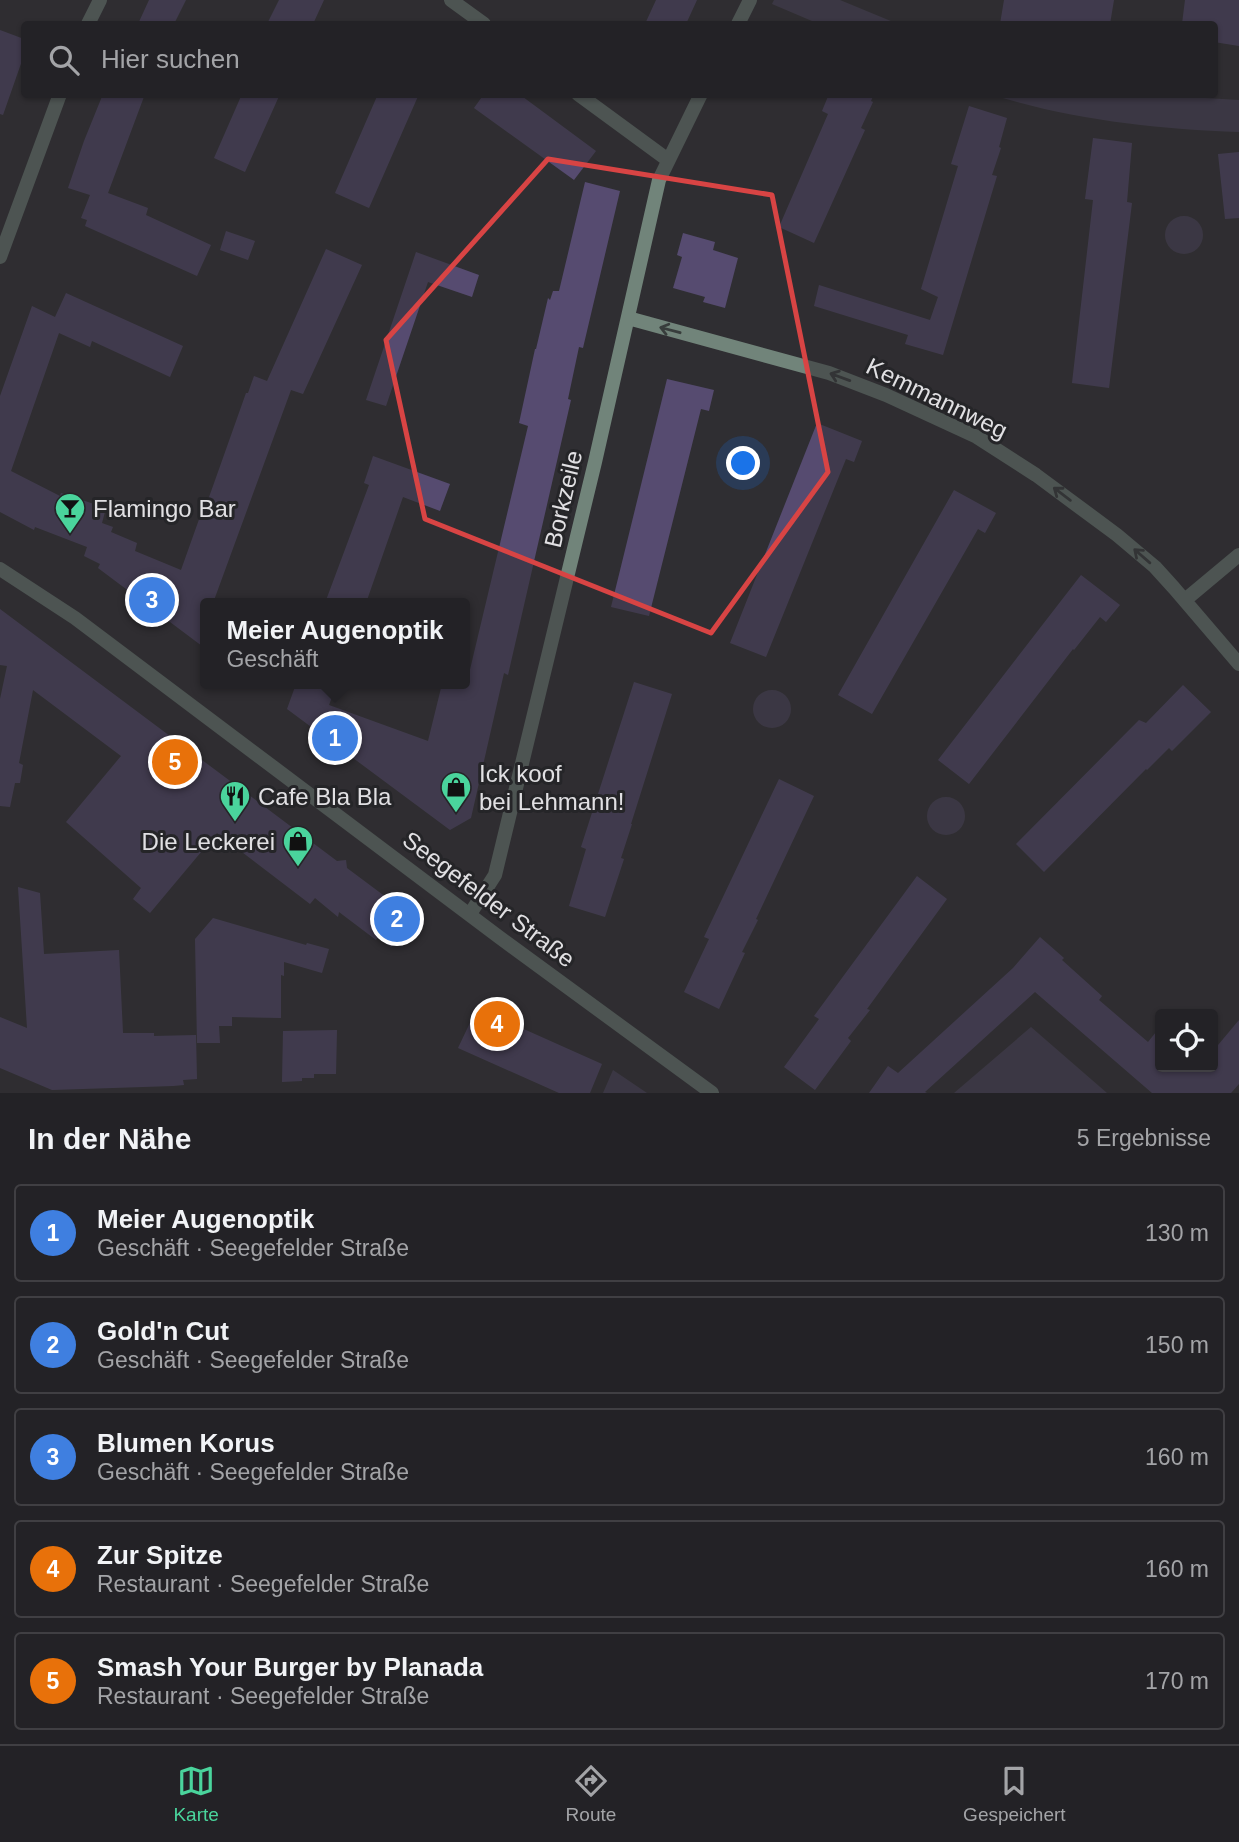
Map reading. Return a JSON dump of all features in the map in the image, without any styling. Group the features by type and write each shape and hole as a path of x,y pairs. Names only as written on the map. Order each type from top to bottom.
{"street":[{"path":"90,21 100,0"},
{"path":"451,0 480,21"},
{"path":"740,21 750,0"},
{"path":"0,257 59,98"},
{"path":"584,98 668,160"},
{"name":"Borkzeile","path":"470,914 495,875 595,462 659,180 699,98"},
{"name":"Kemmannweg","path":"628,318 829,373 887,394 977,438 1036,475 1155,567 1239,664"},
{"path":"1185,600 1239,555"},
{"name":"Seegefelder Straße","path":"0,569 75,618 712,1093"}],"highlighted area":[{"path":"548,159 772,195 828,472 711,633 425,519 386,340"}],"shaded area":[{"path":"774,0 840,0 891,21 812,21 772,4"},
{"path":"1003,98 1239,100 1239,132 1115,122"},
{"path":"1184,216 1198,221 1203,235 1198,249 1184,254 1170,249 1165,235 1170,221"},
{"path":"772,690 786,695 791,709 786,723 772,728 758,723 753,709 758,695"},
{"path":"946,797 960,802 965,816 960,830 946,835 932,830 927,816 932,802"},
{"path":"1031,1027 1107,1093 954,1093"},
{"path":"613,1070 647,1093 603,1093"}],"building":[{"path":"149,0 186,0 176,21 139,21"},
{"path":"279,0 324,0 314,21 268,21"},
{"path":"656,0 697,0 687,21 646,21"},
{"path":"1004,0 1114,0 1110,21 1000,21"},
{"path":"1185,0 1239,0 1239,46 1218,43 1218,21 1182,21"},
{"path":"0,30 21,38 21,64 3,115 0,114"},
{"path":"101,98 144,98 108,193 148,208 146,215 211,245 197,276 85,226 87,220 81,218 90,195 68,188"},
{"path":"240,98 278,98 245,172 214,158"},
{"path":"376,98 417,98 369,208 335,193"},
{"path":"481,98 524,98 596,151 574,180 474,108"},
{"path":"827,98 872,98 861,128 865,130 814,243 779,227 828,114 822,111"},
{"path":"969,106 1007,118 992,175 997,176 943,355 905,344 908,335 814,306 819,285 930,320 938,297 921,289 958,166 951,164"},
{"path":"1093,138 1132,143 1127,202 1132,203 1109,388 1072,383 1093,200 1085,199"},
{"path":"1239,152 1239,218 1225,219 1218,154"},
{"path":"585,182 620,191 583,348 579,347 568,399 571,400 508,675 504,673 471,818 450,830 287,709 294,689 335,689 329,705 428,741 441,689 470,689 470,670 528,426 519,423 535,349 548,298 550,300 553,291 559,291"},
{"path":"226,231 255,241 248,260 220,250"},
{"path":"683,233 715,242 713,250 738,258 725,308 703,302 705,297 673,288 682,257 677,255"},
{"path":"326,249 362,265 303,394 291,390 215,598 200,598 200,644 98,568 100,564 84,556 87,547 35,527 34,530 0,512 0,396 32,306 55,317 66,293 183,346 170,377 92,341 90,347 59,333 11,471 60,496 61,493 106,508 102,523 113,527 111,532 137,543 135,551 181,570 246,393 254,376 267,381"},
{"path":"416,252 479,275 472,297 428,282 386,406 366,400"},
{"path":"667,379 714,390 709,411 701,409 649,616 611,607"},
{"path":"817,423 862,441 854,462 846,459 766,657 730,643"},
{"path":"373,456 450,484 440,511 403,497 368,598 327,598 369,485 364,483"},
{"path":"954,490 996,513 985,533 978,529 872,714 838,695"},
{"path":"1081,575 1120,605 1106,622 1100,617 1073,649 969,784 938,760"},
{"path":"0,609 297,831 305,829 305,837 337,861 346,860 347,868 414,918 391,947 378,937 376,940 339,912 338,917 315,898 310,904 217,833 150,913 133,899 141,888 66,822 121,756 33,690 19,763 23,765 20,783 15,783 10,807 0,806 0,699 7,666 0,665"},
{"path":"634,682 672,694 605,917 569,906 586,849 581,847"},
{"path":"1183,685 1211,712 1172,751 1169,748 1146,769 1044,872 1016,844 1139,720 1146,723"},
{"path":"779,779 814,796 756,919 758,920 742,952 745,953 719,1009 684,992 709,939 704,937"},
{"path":"917,876 947,899 867,1009 870,1010 848,1038 851,1041 815,1090 784,1067 819,1019 814,1016"},
{"path":"18,887 40,893 44,954 119,950 123,1033 154,1033 154,1036 196,1035 197,1079 183,1080 184,1085 173,1086 52,1090 0,1068 0,1017 27,1028"},
{"path":"213,918 329,949 322,973 284,962 284,976 281,975 281,1018 232,1017 232,1026 219,1026 220,1043 197,1043 195,939"},
{"path":"1040,937 1102,996 1099,1000 1148,1042 1155,1033 1155,1072 1218,1072 1218,1045 1239,1020 1239,1084 1231,1093 1152,1093 1035,992 925,1092 927,1093 869,1093 888,1066 898,1073 1013,968"},
{"path":"477,1008 602,1064 590,1093 559,1093 458,1048"},
{"path":"337,1030 336,1074 314,1074 314,1078 302,1078 302,1081 282,1082 283,1031"}],"place":[{"name":"Flamingo Bar","path":"70,535"},
{"name":"Blumen Korus","path":"152,600"},
{"name":"Meier Augenoptik","path":"335,738"},
{"name":"Smash Your Burger by Planada","path":"175,762"},
{"name":"Ick koof bei Lehmann!","path":"456,814"},
{"name":"Cafe Bla Bla","path":"235,823"},
{"name":"Die Leckerei","path":"298,868"},
{"name":"Gold'n Cut","path":"397,919"},
{"name":"Zur Spitze","path":"497,1024"}]}
